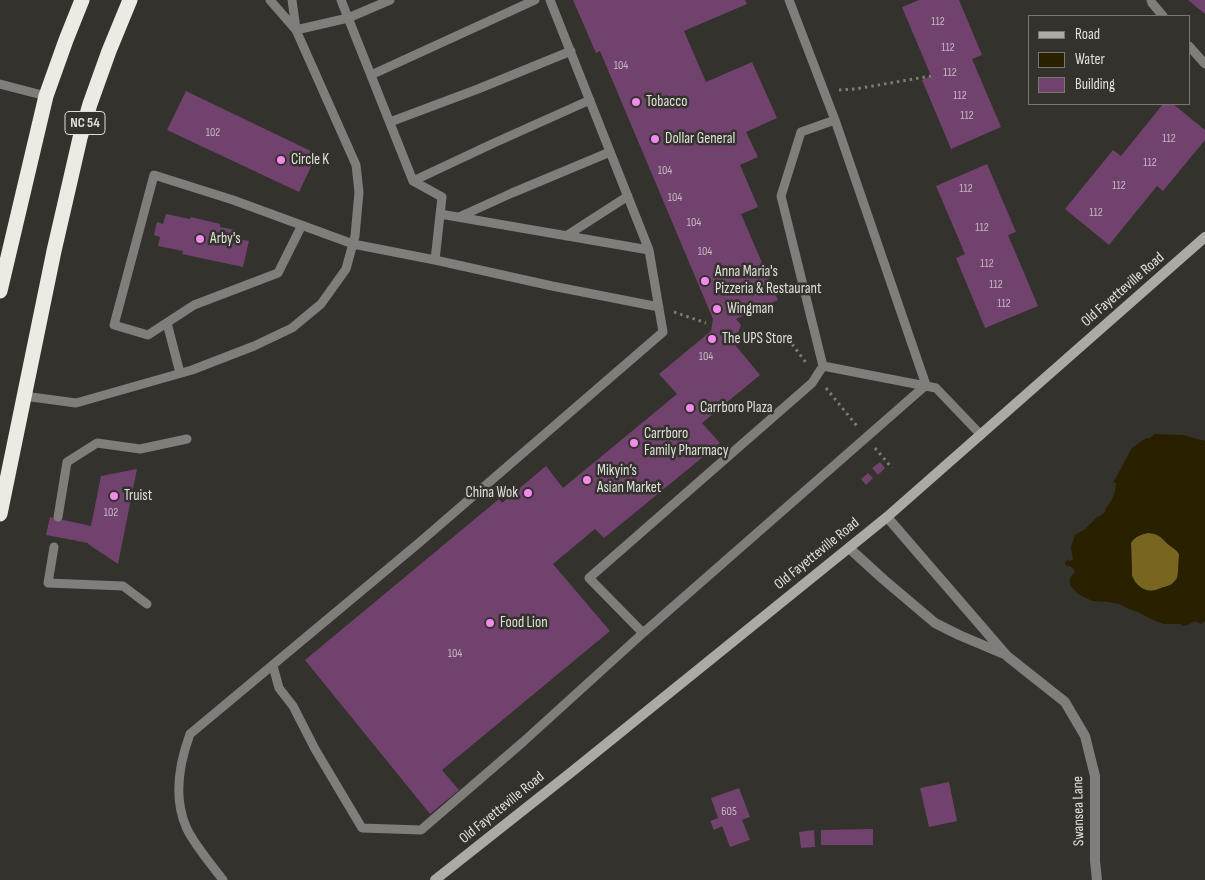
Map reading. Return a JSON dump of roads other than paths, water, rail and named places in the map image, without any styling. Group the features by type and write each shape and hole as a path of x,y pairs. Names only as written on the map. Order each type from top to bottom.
{"highway":[{"name":"NC 54","path":"0,290 46,96 82,0"},
{"name":"NC 54","path":"0,514 80,138 109,51 130,0"}],"street":[{"name":"Old Fayetteville Road","path":"435,880 849,548 981,435 1205,237"},
{"name":"Swansea Lane","path":"886,517 1007,656 1065,702 1085,736 1095,776 1097,880"},
{"name":"Swansea Lane","path":"849,548 882,579 936,623 1007,656"}],"lane":[{"path":"270,0 296,30"},
{"path":"24,396 76,403 180,373 254,346 292,328 321,304 346,269 355,236 359,192 356,166 296,30 292,0"},
{"path":"341,0 413,181 442,197 435,260"},
{"path":"296,30 348,18 390,0"},
{"path":"371,74 535,0"},
{"path":"223,880 186,828 181,810 178,796 179,781 182,759 190,734 420,542 663,332 650,250 550,0"},
{"path":"789,0 835,120 926,385"},
{"path":"1151,0 1162,15"},
{"path":"1190,47 1205,64"},
{"path":"390,122 478,89 570,51"},
{"path":"0,84 46,96"},
{"path":"413,181 590,100"},
{"path":"643,633 589,578 812,382 823,366 781,196 801,132 835,120"},
{"path":"459,217 610,152"},
{"path":"302,225 278,273 194,305 148,335 114,325 154,175 234,200 302,225 353,244 659,307"},
{"path":"566,236 628,196"},
{"path":"440,214 650,250"},
{"path":"167,323 180,373"},
{"path":"823,366 936,388 981,435"},
{"path":"273,666 279,688 293,706 362,828 421,830 926,385"},
{"path":"58,517 67,462 97,443 140,449 187,439"},
{"path":"54,546 48,583 123,586 147,604"}],"water":[{"path":"1154,434 1183,435 1205,441 1205,621 1201,624 1195,621 1183,626 1180,624 1164,624 1119,604 1092,601 1078,594 1070,585 1070,578 1075,572 1065,563 1068,559 1069,561 1073,560 1071,547 1075,535 1106,511 1105,509 1114,493 1116,483 1114,481 1132,448 1146,438 1150,438","holes":["1147,533 1160,536 1179,554 1175,582 1153,591 1142,588 1132,576 1131,543 1140,535"]}],"place":[{"name":"Tobacco","path":"636,102"},
{"name":"Dollar General","path":"655,139"},
{"name":"Circle K","path":"281,160"},
{"name":"Arby's","path":"200,239"},
{"name":"Anna Maria's Pizzeria & Restaurant","path":"705,281"},
{"name":"Wingman","path":"717,309"},
{"name":"The UPS Store","path":"712,339"},
{"name":"Carrboro Plaza","path":"690,408"},
{"name":"Carrboro Family Pharmacy","path":"634,443"},
{"name":"Mikyin’s Asian Market","path":"587,480"},
{"name":"China Wok","path":"528,493"},
{"name":"Truist","path":"114,496"},
{"name":"Food Lion","path":"490,623"}]}
